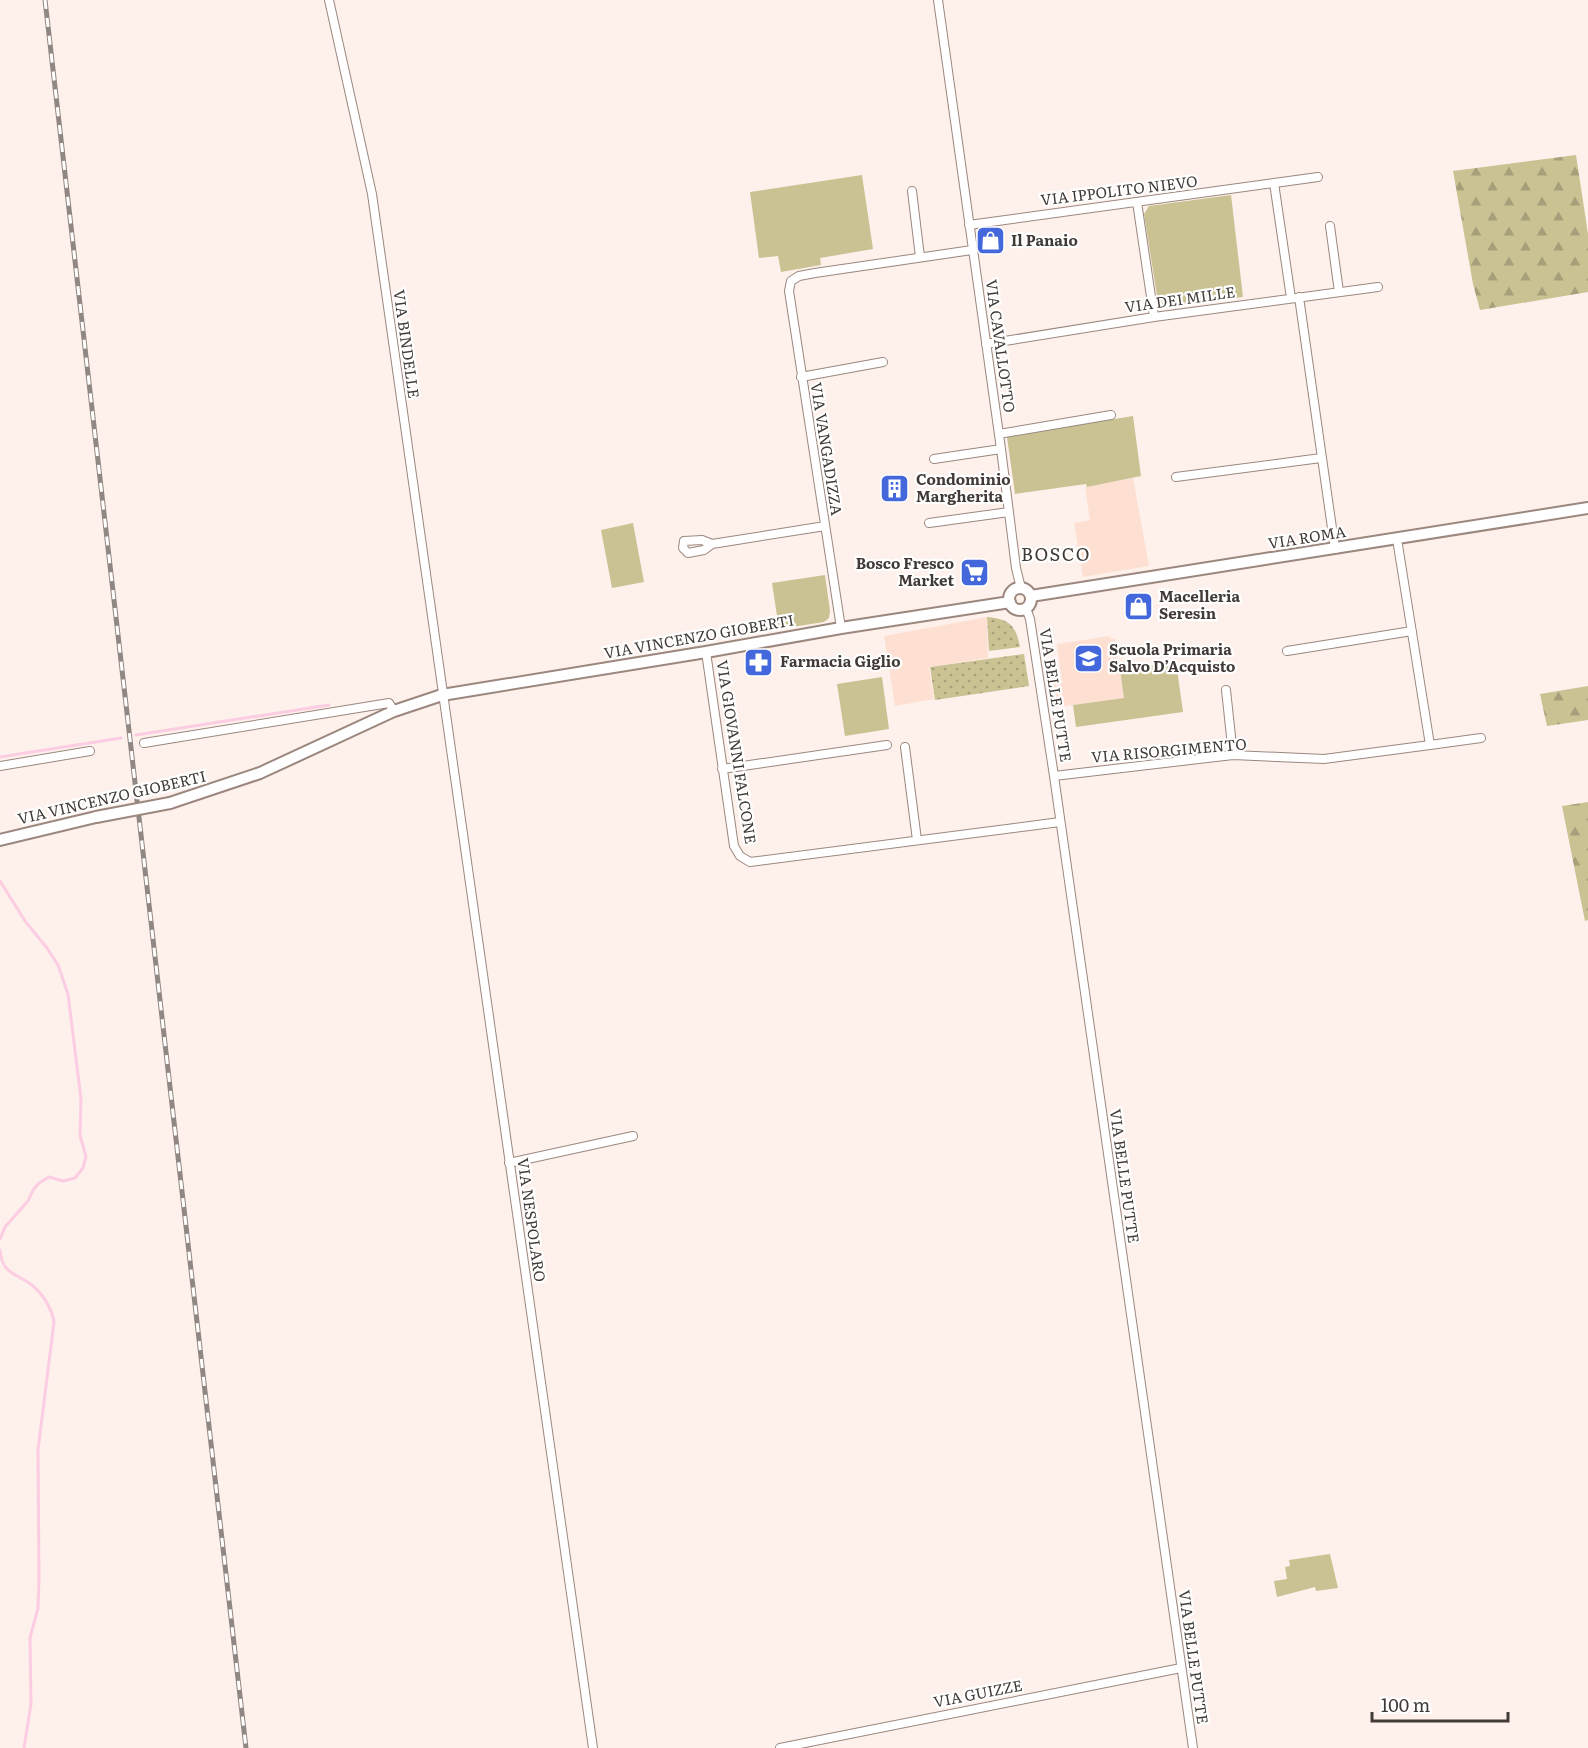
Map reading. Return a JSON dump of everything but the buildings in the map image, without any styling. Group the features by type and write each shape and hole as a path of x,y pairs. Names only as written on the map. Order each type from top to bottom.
{"street":[{"name":"VIA BINDELLE","path":"329,0 372,194 442,695"},
{"name":"VIA CAVALLOTTO","path":"938,0 1016,568 1021,588"},
{"name":"VIA IPPOLITO NIEVO","path":"969,225 1318,177"},
{"path":"1274,183 1295,298 1335,549"},
{"path":"912,191 920,257"},
{"path":"1137,202 1154,317"},
{"path":"1330,226 1339,292"},
{"name":"VIA VANGADIZZA","path":"840,628 801,377 789,291 791,281 799,276 972,250"},
{"name":"VIA DEI MILLE","path":"986,344 1154,317 1378,287"},
{"name":"VIA VANGADIZZA","path":"801,377 883,362"},
{"path":"999,434 1111,415"},
{"path":"934,459 1001,449"},
{"path":"1176,477 1321,458"},
{"name":"VIA ROMA","path":"1031,596 1588,508"},
{"path":"929,524 1009,512"},
{"name":"VIA VANGADIZZA","path":"712,544 825,526"},
{"path":"1397,539 1430,746"},
{"path":"1021,588 1028,591 1031,596 1026,608 1016,609 1010,602 1012,592 1021,588"},
{"name":"VIA VINCENZO GIOBERTI","path":"0,840 170,802 260,773 394,711 442,695 840,628 1010,602"},
{"name":"VIA BELLE PUTTE","path":"1026,608 1030,619 1054,776 1193,1748"},
{"path":"1287,651 1412,631"},
{"name":"VIA GIOVANNI FALCONE","path":"706,652 734,846 740,856 750,862 1060,822"},
{"path":"1226,690 1233,756"},
{"name":"VIA NESPOLARO","path":"442,695 593,1748"},
{"name":"VIA VINCENZO GIOBERTI","path":"144,743 389,703 394,711"},
{"name":"VIA RISORGIMENTO","path":"1054,776 1233,756 1323,759 1482,738"},
{"path":"722,769 887,745"},
{"path":"905,747 917,840"},
{"path":"0,766 90,751"},
{"path":"509,1163 633,1136"},
{"name":"VIA GUIZZE","path":"780,1748 1181,1668"}],"shaded area":[{"path":"1133,478 1149,566 1083,577 1074,523 1090,520 1085,487"},
{"path":"987,617 988,658 929,667 934,699 895,706 884,636"},
{"name":"Scuola Primaria Salvo D’Acquisto","path":"1110,636 1110,639 1115,638 1124,698 1052,708 1049,685 1062,683 1057,644"}],"green space":[{"path":"1576,155 1588,234 1588,292 1480,310 1473,284 1453,171"},
{"path":"862,175 873,249 820,258 821,265 781,272 778,256 759,258 750,192"},
{"path":"1231,195 1243,297 1164,307 1158,302 1144,214 1149,206"},
{"path":"1133,416 1141,476 1087,487 1086,484 1015,494 1007,437"},
{"path":"633,523 644,582 612,588 601,530"},
{"path":"825,575 829,618 824,622 779,629 772,583"},
{"path":"987,617 1001,619 1010,624 1014,628 1020,647 989,651"},
{"path":"1024,654 1029,686 935,700 930,667"},
{"path":"1176,662 1183,712 1076,727 1073,705 1124,698 1120,670"},
{"path":"882,677 889,729 845,736 837,684"},
{"path":"1588,686 1588,720 1547,726 1540,694"},
{"path":"1588,802 1588,920 1585,921 1562,806"},
{"path":"1330,1554 1338,1588 1316,1591 1315,1587 1277,1597 1274,1581 1287,1579 1285,1567 1290,1566 1289,1560"}],"waterway":[{"path":"136,735 329,705"},
{"path":"0,757 121,738"},
{"path":"0,881 25,921 58,965 68,994 81,1099 80,1135 86,1157 83,1168 75,1178 63,1181 49,1177 39,1183 28,1201 5,1227 0,1239"},
{"path":"0,1250 1,1258 7,1269 37,1289 44,1297 54,1322 38,1450 38,1608 30,1638 31,1704 24,1748"}],"railway":[{"path":"45,0 246,1748"}],"place":[{"name":"Il Panaio","path":"990,241"},
{"name":"Condominio Margherita","path":"895,489"},
{"name":"Bosco Fresco Market","path":"975,573"},
{"name":"Macelleria Seresin","path":"1138,606"},
{"name":"Scuola Primaria Salvo D’Acquisto","path":"1088,659"},
{"name":"Farmacia Giglio","path":"759,662"}],"district":[{"name":"BOSCO","path":"1056,555"}]}
